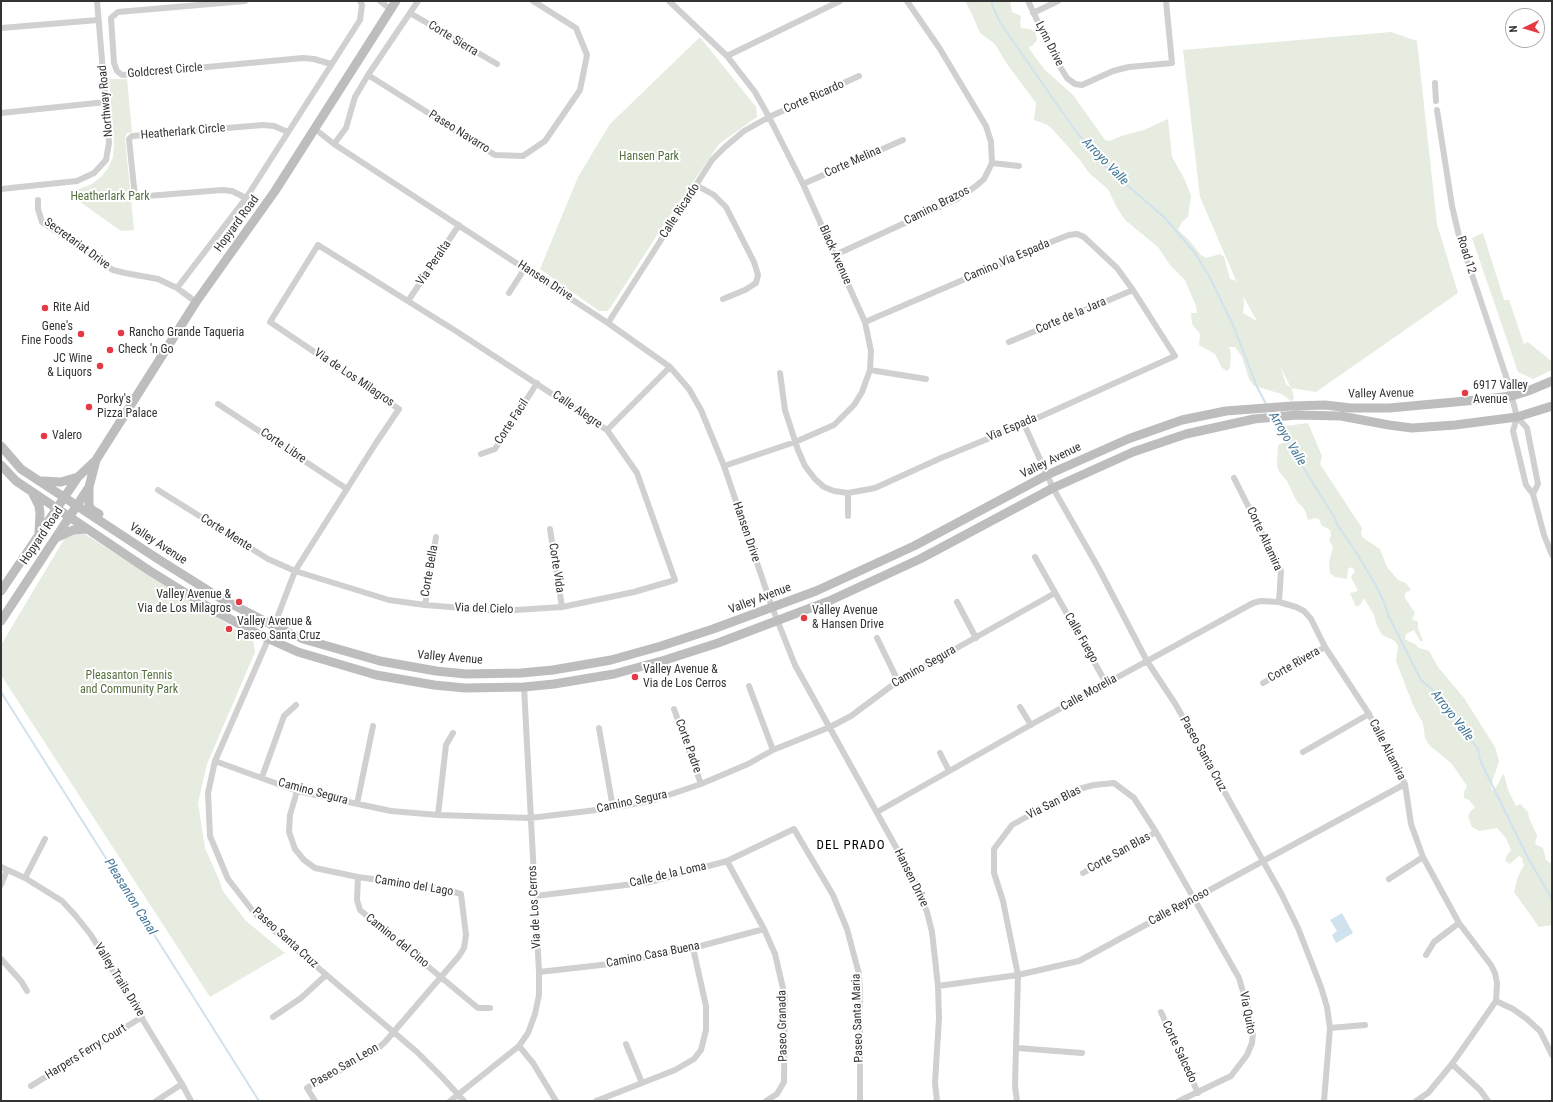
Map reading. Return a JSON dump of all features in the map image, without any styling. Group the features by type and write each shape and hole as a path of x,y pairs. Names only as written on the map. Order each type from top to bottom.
{"main road":[{"name":"Hopyard Road","path":"1,591 78,477 96,460 196,302 275,191 396,1"},
{"name":"Valley Avenue","path":"1,446 22,469 220,598 303,639 380,661 436,671 466,674 521,673 552,670 611,660 713,629 816,591 895,556 1047,475 1128,439 1182,420 1226,411 1248,409 1325,405 1352,408 1389,408 1512,396 1552,381"},
{"name":"Valley Avenue","path":"1,465 16,481 87,529 213,610 268,639 298,652 376,675 442,686 465,688 524,687 554,684 614,674 665,660 703,648 829,601 882,578 920,559 1053,488 1133,452 1179,436 1254,419 1296,415 1341,416 1412,428 1455,425 1517,417 1552,406"},
{"name":"Hopyard Road","path":"1,621 89,487 96,460"},
{"path":"39,480 61,482 78,477"},
{"path":"89,487 89,506 92,510 102,516 105,524"},
{"path":"32,491 39,506 39,534"},
{"path":"53,540 73,530 87,529"}],"street":[{"name":"Northway Road","path":"1,189 77,181 94,174 106,160 109,144 97,1"},
{"name":"Goldcrest Circle","path":"245,1 118,12 112,18 114,63 117,71 122,75 303,58 314,59 331,64"},
{"name":"Hopyard Road","path":"176,288 246,198 360,20 362,5 360,1"},
{"path":"380,1 390,9"},
{"path":"334,144 346,128 355,96 418,1"},
{"name":"Paseo Navarro","path":"368,75 495,155 523,156 545,141 580,90 587,55 576,28 533,1"},
{"name":"Black Avenue","path":"669,1 727,56 755,92 803,184 865,322 870,351 870,370 862,392 854,406 834,425 795,442 724,466"},
{"path":"727,56 840,1"},
{"path":"907,1 940,50 986,126 991,142 992,163 1020,166"},
{"name":"Lynn Drive","path":"1028,1 1056,60 1068,78 1075,84 1082,85 1113,71 1124,68 1172,63 1166,1"},
{"path":"1033,13 1058,1"},
{"name":"Corte Sierra","path":"410,13 497,64"},
{"path":"1,28 98,20"},
{"name":"Corte Ricardo","path":"769,117 859,76"},
{"path":"1435,83 1436,101"},
{"path":"1,113 106,102"},
{"name":"Road 12","path":"1437,110 1452,206 1459,236 1512,396 1517,417"},
{"name":"Calle Ricardo","path":"608,323 712,160 744,131 769,117"},
{"name":"Heatherlark Circle","path":"246,198 232,191 222,190 135,197 128,139 132,136 263,124 274,126 288,132"},
{"name":"Hansen Drive","path":"315,129 334,144 608,323 670,367 689,389 701,410 724,466 772,607 795,665 877,812 916,886 927,912 934,947 938,986 939,1018 935,1083 937,1101"},
{"name":"Corte Melina","path":"803,184 903,140"},
{"name":"Camino Brazos","path":"835,255 957,199 984,179 992,163"},
{"path":"696,185 714,195 726,207 754,262 758,276 756,283 745,290 723,299"},
{"name":"Secretariat Drive","path":"38,200 38,209 42,222 113,270 158,279 176,288 196,302"},
{"name":"Via Peralta","path":"408,301 459,225"},
{"name":"Camino Via Espada","path":"865,322 1056,240 1069,235 1077,234 1084,237 1117,268 1134,290"},
{"name":"Via de Los Milagros","path":"268,639 296,571 399,409 270,322 318,245 408,301"},
{"path":"509,293 525,268"},
{"name":"Corte de la Jara","path":"1009,342 1134,290"},
{"name":"Via Espada","path":"780,373 785,410 795,442 805,466 815,479 824,487 848,493 875,488 941,458 1024,424 1174,356 1134,290"},
{"name":"Calle Alegre","path":"408,301 537,383 607,430 637,473 675,580"},
{"path":"607,430 670,367"},
{"path":"870,370 926,378"},
{"name":"Corte Facil","path":"481,454 495,448 537,383"},
{"name":"Corte Libre","path":"218,404 347,489"},
{"path":"1517,417 1513,431 1526,486 1533,494 1544,535 1552,555"},
{"path":"1517,417 1527,428 1538,484 1533,494"},
{"name":"Paseo Santa Cruz","path":"1024,424 1053,488 1099,569 1147,661 1169,693 1282,895 1309,955 1327,1007 1330,1028 1324,1101"},
{"name":"Corte Altamira","path":"1234,478 1281,572 1279,602"},
{"name":"Corte Mente","path":"158,490 268,559 296,571"},
{"path":"848,493 848,516"},
{"name":"Corte Vida","path":"550,529 562,607"},
{"name":"Corte Bella","path":"425,605 436,537"},
{"name":"Calle Fuego","path":"1035,557 1106,683"},
{"name":"Via del Cielo","path":"296,571 389,600 425,605 500,611 562,607 634,592 675,580"},
{"name":"Camino Segura","path":"215,761 297,791 391,811 438,815 530,818 613,808 654,800 701,784 748,764 773,750 830,727 856,713 898,681 1055,593"},
{"name":"Calle Altamira","path":"1147,661 1253,603 1261,601 1279,602 1304,611 1311,619 1326,647 1369,714 1405,784 1410,824 1423,857 1459,923 1491,965 1495,973 1497,983 1496,1000"},
{"path":"957,602 976,638"},
{"path":"877,638 898,681"},
{"name":"Paseo Santa Cruz","path":"268,639 215,761 208,793 210,836 228,879 256,915 417,1052 464,1101"},
{"name":"Corte Rivera","path":"1263,683 1326,647"},
{"name":"Calle Morelia","path":"877,812 1147,661"},
{"path":"749,686 773,750"},
{"name":"Via de Los Cerros","path":"458,1094 519,1046 528,1033 535,1014 539,995 524,687"},
{"path":"262,777 284,716 296,705"},
{"path":"1020,707 1031,725"},
{"name":"Corte Padre","path":"674,709 701,784"},
{"path":"1303,752 1369,714"},
{"path":"357,804 374,726"},
{"path":"599,728 613,808"},
{"path":"438,815 446,745 452,733"},
{"path":"940,753 949,771"},
{"name":"Via San Blas","path":"1018,975 1003,901 994,873 994,850 1012,825 1075,790 1094,785 1114,783 1134,798 1195,898"},
{"name":"Calle Reynoso","path":"938,986 1018,975 1079,961 1405,784"},
{"name":"Camino del Lago","path":"297,791 289,824 289,832 295,849 304,860 315,868 358,878 437,888 461,894 466,935 464,948 442,977 392,1032"},
{"name":"Calle de la Loma","path":"535,896 650,882 727,861 794,829"},
{"name":"Paseo Santa Maria","path":"794,829 833,895 847,929 859,974 860,1101"},
{"name":"Corte San Blas","path":"1083,873 1156,832"},
{"path":"25,878 45,839"},
{"path":"1389,879 1423,857"},
{"name":"Paseo Granada","path":"727,861 764,929 775,954 785,997 784,1082 777,1094 766,1101"},
{"path":"1,885 4,869"},
{"name":"Valley Trails Drive","path":"4,869 25,878 62,901 75,915 91,935 191,1101"},
{"name":"Camino del Cino","path":"358,878 357,900 360,910 478,1008 490,1008"},
{"name":"Via Quito","path":"1179,1101 1231,1076 1247,1054 1252,1043 1253,1032 1239,978 1195,898"},
{"path":"1426,955 1434,942 1459,923"},
{"name":"Camino Casa Buena","path":"539,972 610,964 693,948 764,929"},
{"path":"596,1101 675,1070 694,1059 701,1050 706,1030 706,1006 693,948"},
{"path":"1,959 21,981 27,991"},
{"path":"273,1017 301,998 326,975"},
{"path":"1017,1101 1015,1086 1018,975"},
{"path":"1416,1101 1428,1093 1452,1064 1496,1000 1513,1009 1540,1031 1552,1054"},
{"name":"Corte Salcedo","path":"1161,1012 1198,1093"},
{"name":"Harpers Ferry Court","path":"31,1086 142,1018"},
{"path":"1330,1028 1365,1025"},
{"name":"Paseo San Leon","path":"315,1101 307,1088 375,1051 385,1042 392,1032"},
{"path":"626,1044 642,1083"},
{"path":"519,1046 533,1063 556,1101"},
{"path":"1017,1048 1082,1053"},
{"path":"1452,1064 1480,1090 1488,1101"},
{"path":"156,1101 182,1084"},
{"path":"450,1101 458,1094"}],"green space":[{"path":"965,1 1010,1 1012,12 1021,16 1021,28 1030,29 1036,33 1037,40 1029,47 1030,50 1044,69 1073,95 1105,140 1110,141 1121,136 1144,130 1168,119 1172,157 1184,178 1191,196 1188,217 1182,222 1178,230 1189,240 1201,255 1206,258 1220,254 1224,257 1230,279 1236,281 1238,285 1200,197 1183,50 1391,32 1417,41 1437,224 1458,293 1316,392 1291,388 1280,366 1286,384 1292,389 1294,399 1291,401 1282,394 1254,386 1249,379 1242,357 1235,347 1229,347 1231,354 1230,368 1227,371 1222,368 1215,354 1199,345 1200,334 1192,324 1191,313 1197,313 1196,306 1185,280 1170,265 1158,247 1125,220 1117,208 1108,189 1089,173 1080,160 1054,131 1048,125 1034,120 1036,103 1007,64 995,44 980,33","holes":["1243,296 1257,321 1243,313"]},
{"name":"Hansen Park","path":"700,37 756,107 757,117 719,144 663,226 610,308 607,311 599,311 540,269 578,177 610,124"},
{"name":"Heatherlark Park","path":"109,79 127,79 132,132 127,133 125,138 134,230 121,231 76,199 75,190 90,185 101,177 108,168 113,157 114,144"},
{"path":"1483,233 1504,300 1509,300 1524,344 1528,342 1552,360 1552,370 1533,379 1518,372 1472,238"},
{"path":"1308,423 1322,456 1320,464 1362,528 1362,537 1380,549 1387,567 1398,580 1406,583 1411,590 1405,593 1405,598 1415,613 1412,619 1418,622 1418,628 1423,641 1420,641 1414,630 1406,634 1405,639 1415,644 1419,648 1429,651 1438,667 1464,698 1495,747 1499,761 1491,786 1492,790 1495,789 1504,774 1508,790 1516,806 1520,804 1528,812 1529,818 1537,835 1535,844 1543,848 1546,860 1552,864 1552,925 1539,927 1514,892 1517,880 1524,866 1522,858 1519,856 1510,864 1505,861 1511,850 1506,838 1497,828 1479,831 1472,827 1468,817 1470,812 1475,807 1469,800 1464,798 1464,792 1467,786 1452,764 1430,746 1425,738 1423,723 1413,705 1396,661 1398,646 1395,641 1382,635 1377,626 1374,615 1364,598 1360,605 1356,607 1350,593 1358,591 1351,577 1355,571 1352,567 1348,569 1347,579 1335,577 1330,573 1329,562 1333,547 1329,540 1331,535 1330,530 1321,525 1320,520 1316,518 1308,520 1303,507 1297,502 1287,481 1278,470 1278,445 1285,442 1278,427"},
{"name":"Pleasanton Tennis and Community Park","path":"72,526 253,640 255,652 207,764 198,803 205,848 222,890 246,921 285,953 210,997 1,675 1,645"}],"water":[{"path":"1342,913 1353,933 1336,943 1332,935 1337,931 1330,920"}],"waterway":[{"name":"Arroyo Valle","path":"992,1 992,5 1001,24 1075,130 1106,167 1164,217 1195,253 1209,276 1233,325 1257,387 1266,404"},
{"name":"Arroyo Valle","path":"1276,420 1292,450 1374,582 1384,602 1389,617 1421,680 1437,694 1478,749 1480,760 1528,858 1552,899"},
{"name":"Pleasanton Canal","path":"1,692 259,1101"}],"place":[{"name":"Rite Aid","path":"45,308"},
{"name":"Rancho Grande Taqueria","path":"121,333"},
{"name":"Gene's Fine Foods","path":"81,334"},
{"name":"Check 'n Go","path":"110,350"},
{"name":"JC Wine & Liquors","path":"100,366"},
{"name":"6917 Valley Avenue","path":"1465,393"},
{"name":"Porky's Pizza Palace","path":"89,407"},
{"name":"Valero","path":"44,436"},
{"name":"Valley Avenue & Via de Los Milagros","path":"239,602"},
{"name":"Valley Avenue & Hansen Drive","path":"804,618"},
{"name":"Valley Avenue & Paseo Santa Cruz","path":"229,629"},
{"name":"Valley Avenue & Via de Los Cerros","path":"635,677"}],"district":[{"name":"DEL PRADO","path":"851,846"}]}
